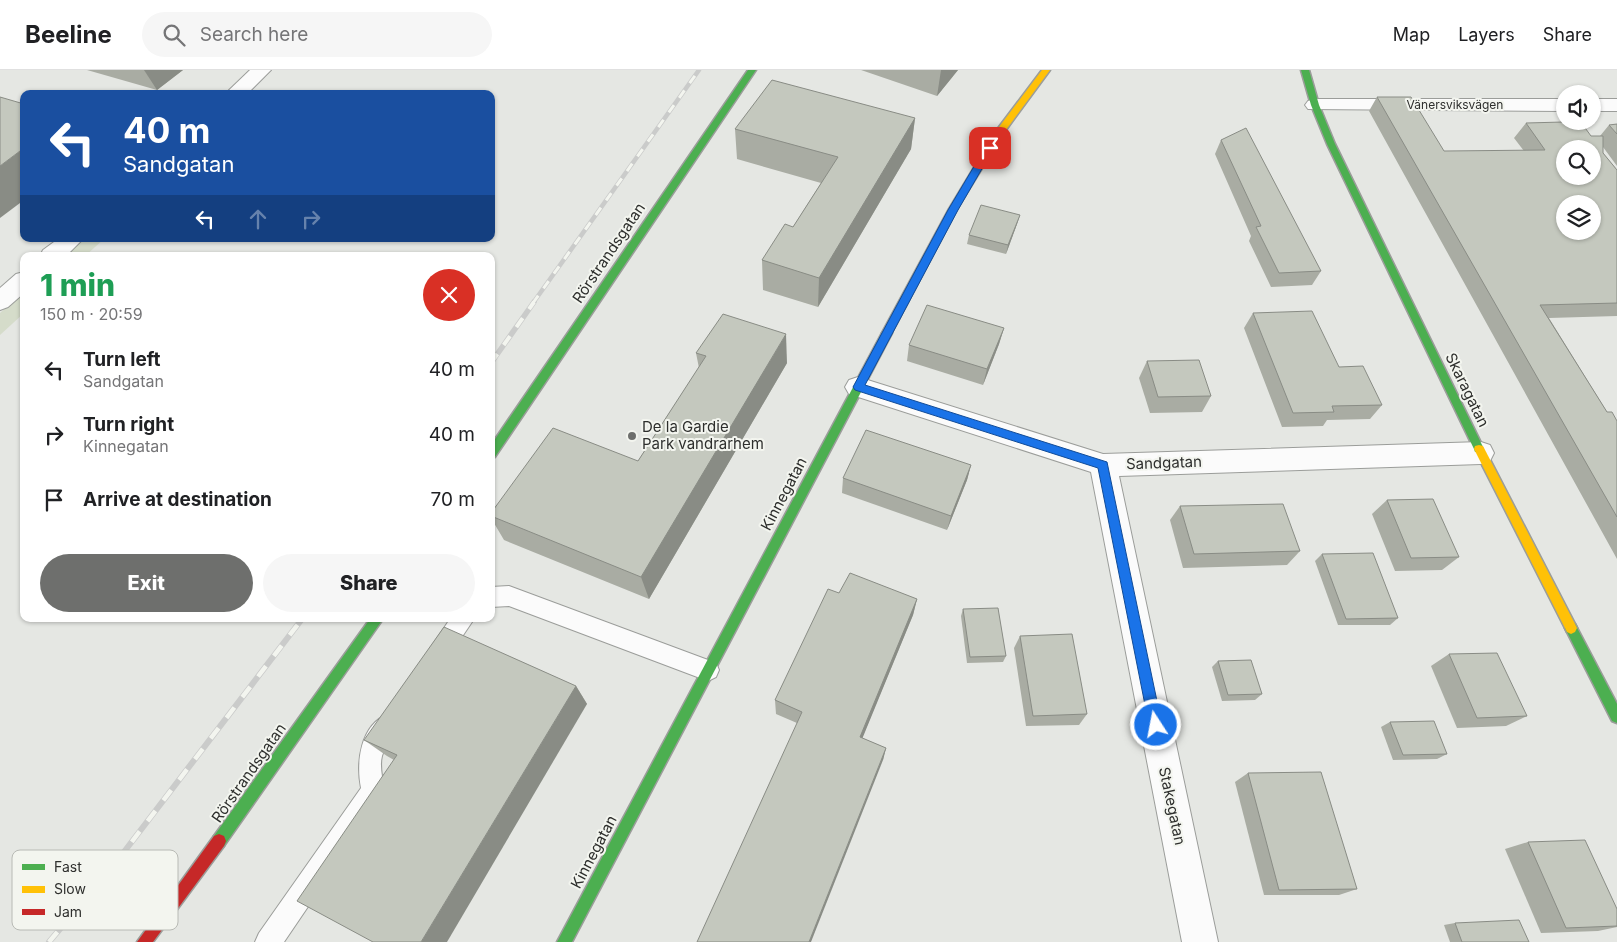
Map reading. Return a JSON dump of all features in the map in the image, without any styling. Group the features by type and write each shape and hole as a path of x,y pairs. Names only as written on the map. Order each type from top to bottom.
{"street":[{"path":"239,90 261,70"},
{"name":"Rörstrandsgatan","path":"495,448 752,70"},
{"name":"Kinnegatan","path":"564,942 958,201 999,133 1046,70"},
{"name":"Skaragatan","path":"1306,70 1314,105 1330,144 1481,453 1617,717"},
{"name":"Vänersviksvägen","path":"1314,105 1556,108"},
{"path":"1601,105 1617,105"},
{"path":"57,252 68,242"},
{"path":"0,301 20,284"},
{"name":"Sandgatan","path":"858,387 1103,465 1481,453"},
{"name":"Stakegatan","path":"1103,465 1200,942"},
{"name":"Rörstrandsgatan","path":"178,897 375,622"},
{"name":"Rörstrandsgatan","path":"144,942 153,930"}],"lane":[{"path":"495,597 509,596 708,670"},
{"path":"425,673 461,622"},
{"path":"268,942 373,791 369,770 370,751 403,704"}],"green space":[{"path":"79,242 101,242 89,252 67,252"},
{"path":"20,296 20,317 0,335 0,313"}],"building":[{"path":"772,80 915,118 819,278 762,260 785,224 793,227 838,157 735,129"},
{"path":"0,97 20,103 20,151 0,166"},
{"path":"1377,97 1411,97 1444,151 1545,150 1526,123 1556,122 1556,130 1587,130 1591,136 1603,136 1603,153 1617,170 1617,303 1540,305 1607,412 1612,412 1617,421 1617,517"},
{"path":"1617,124 1617,134 1609,125"},
{"path":"1246,128 1321,271 1279,273 1256,227 1261,226 1221,140"},
{"path":"981,205 1020,215 1008,245 969,235"},
{"path":"927,305 1004,328 987,369 909,345"},
{"path":"1312,311 1339,367 1363,366 1382,405 1332,406 1334,412 1293,413 1253,313"},
{"path":"723,314 786,334 641,577 495,518 495,508 553,428 638,461 706,356 696,353"},
{"path":"1199,360 1211,396 1158,397 1147,361"},
{"path":"866,430 971,465 951,516 843,478"},
{"path":"1433,499 1459,557 1411,558 1387,500"},
{"path":"1283,504 1300,551 1194,554 1180,506"},
{"path":"1373,553 1398,618 1346,619 1322,554"},
{"path":"850,573 917,599 860,737 886,748 809,942 697,942 802,712 775,700 828,589 839,593"},
{"path":"998,608 1006,656 970,657 963,609"},
{"path":"444,627 576,686 421,942 373,942 297,901 397,755 364,740"},
{"path":"1072,634 1087,714 1033,716 1020,636"},
{"path":"1497,653 1527,716 1477,718 1449,654"},
{"path":"1251,660 1262,694 1228,695 1218,661"},
{"path":"1434,721 1447,754 1403,755 1390,722"},
{"path":"1321,772 1357,889 1279,890 1248,773"},
{"path":"1585,840 1617,909 1617,926 1566,928 1528,842"},
{"path":"1519,920 1529,942 1462,942 1455,923"}],"railway":[{"path":"533,303 699,70"},
{"path":"495,357 534,302"},
{"path":"125,850 300,622"},
{"path":"49,942 59,930"}],"traffic: fast":[{"path":"495,448 752,70"},
{"path":"1305,70 1315,105 1331,144 1479,449"},
{"path":"564,942 887,333"},
{"path":"219,841 375,622"},
{"path":"1571,628 1617,717"}],"traffic: slow":[{"path":"887,333 953,209 999,133 1046,70"},
{"path":"1479,449 1571,628"}],"traffic: jam":[{"path":"178,896 219,841"},
{"path":"144,942 153,930"}],"place":[{"name":"De la Gardie Park vandrarhem","path":"632,436"}],"route":[{"path":"990,148 953,210 858,387 1103,465 1156,725"}]}
